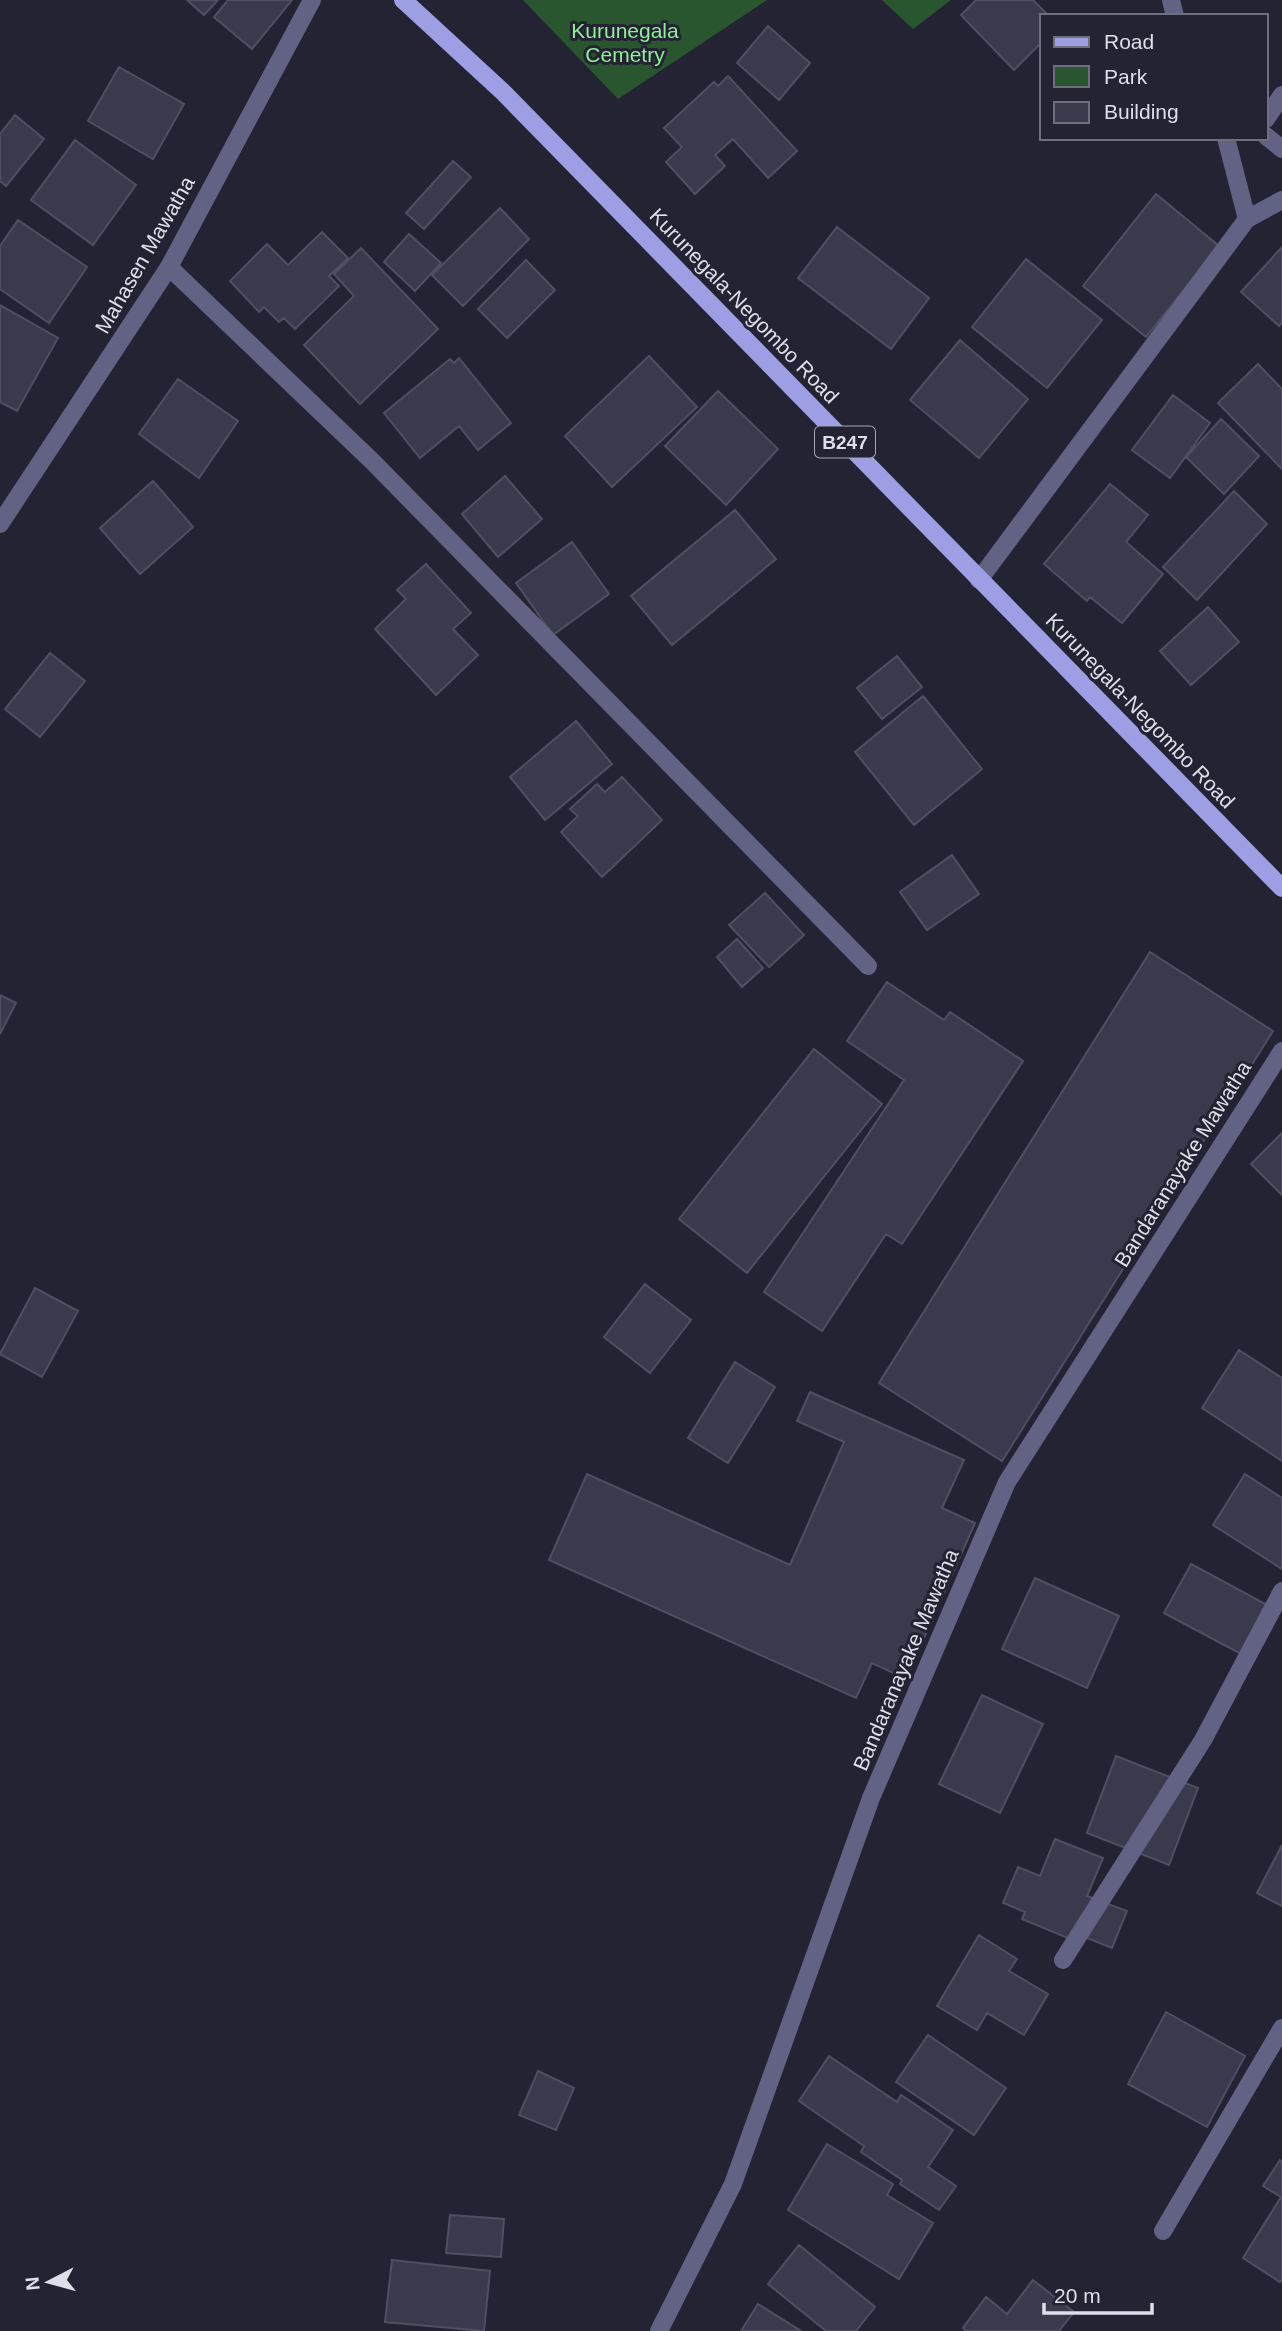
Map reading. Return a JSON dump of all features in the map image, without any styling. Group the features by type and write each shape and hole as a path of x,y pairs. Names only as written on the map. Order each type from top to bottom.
{"main road":[{"name":"Kurunegala-Negombo Road","path":"403,0 504,93 1282,888"}],"street":[{"name":"Mahasen Mawatha","path":"0,524 169,267 312,0"},
{"path":"1268,116 1282,95"},
{"path":"1268,138 1282,149"},
{"path":"1227,140 1247,219"},
{"path":"979,580 1247,219 1282,200"},
{"path":"169,267 372,461 868,966"},
{"name":"Bandaranayake Mawatha","path":"664,2329 733,2184 871,1798 1007,1482 1282,1051"},
{"path":"1063,1960 1203,1740 1282,1591"},
{"path":"1163,2231 1282,2028"}],"green space":[{"name":"Kurunegala Cemetry","path":"523,0 767,0 618,99"},
{"path":"882,0 951,0 913,29"}],"building":[{"path":"187,0 218,0 204,15"},
{"path":"228,0 292,0 252,49 214,17"},
{"path":"976,0 1033,0 1047,14 1040,14 1040,44 1014,70 961,15"},
{"path":"768,26 810,63 779,100 737,63"},
{"path":"119,67 184,104 153,159 88,121"},
{"path":"728,76 797,151 768,178 733,139 715,155 725,166 695,194 666,162 682,147 664,128 714,82 718,86"},
{"path":"15,115 44,139 6,186 0,181 0,134"},
{"path":"75,140 136,185 93,245 31,200"},
{"path":"453,161 471,177 424,229 406,213"},
{"path":"1156,194 1219,246 1146,337 1083,286"},
{"path":"500,208 529,239 463,306 432,275"},
{"path":"18,220 87,267 49,323 0,289 0,246"},
{"path":"837,227 929,298 891,349 798,278"},
{"path":"322,232 348,258 329,276 339,286 295,329 284,318 279,322 264,307 259,312 230,281 267,244 288,265"},
{"path":"409,234 441,263 415,291 384,262"},
{"path":"1282,247 1282,323 1279,326 1241,292"},
{"path":"361,248 438,329 360,404 304,345 354,296 334,274"},
{"path":"1026,259 1102,320 1047,388 972,327"},
{"path":"526,260 555,290 507,338 478,309"},
{"path":"0,305 58,338 17,411 0,402"},
{"path":"960,340 1028,399 979,458 910,400"},
{"path":"649,356 697,407 612,487 565,436"},
{"path":"459,358 511,423 478,450 459,426 420,458 384,413 450,359 454,363"},
{"path":"1258,364 1282,389 1282,469 1218,403"},
{"path":"178,379 238,421 199,478 139,434"},
{"path":"718,391 778,449 726,505 665,446"},
{"path":"1173,395 1210,423 1170,478 1132,450"},
{"path":"1221,419 1259,456 1224,494 1186,457"},
{"path":"505,476 542,519 498,557 462,514"},
{"path":"153,481 193,527 140,574 100,528"},
{"path":"1110,484 1148,515 1126,542 1163,574 1122,623 1090,597 1087,601 1044,564"},
{"path":"1234,491 1267,524 1197,600 1163,567"},
{"path":"735,510 776,559 672,645 631,596"},
{"path":"572,542 609,594 553,635 516,583"},
{"path":"426,564 471,613 453,629 478,655 436,695 375,629 406,599 397,590"},
{"path":"1208,607 1239,642 1191,685 1160,651"},
{"path":"50,653 85,681 40,737 5,709"},
{"path":"897,656 922,687 882,719 857,688"},
{"path":"923,696 982,769 914,825 855,752"},
{"path":"576,721 612,764 545,820 510,777"},
{"path":"622,777 662,820 602,877 561,832 578,816 570,809 597,784 605,792"},
{"path":"952,855 979,894 927,930 900,892"},
{"path":"765,893 804,935 769,967 729,925"},
{"path":"737,939 763,968 742,987 717,957"},
{"path":"1150,952 1273,1031 1002,1461 879,1383"},
{"path":"887,982 944,1020 950,1012 1023,1061 902,1244 886,1234 822,1331 764,1292 904,1080 847,1041"},
{"path":"0,995 16,1003 0,1034"},
{"path":"814,1049 882,1104 747,1273 679,1219"},
{"path":"1282,1133 1282,1195 1251,1164"},
{"path":"645,1284 691,1320 650,1373 604,1337"},
{"path":"35,1288 78,1311 42,1377 0,1354"},
{"path":"1239,1350 1282,1378 1282,1461 1202,1408"},
{"path":"735,1362 775,1387 728,1463 688,1438"},
{"path":"810,1392 964,1460 942,1508 975,1523 906,1679 872,1663 856,1698 549,1560 587,1474 790,1565 844,1442 797,1421"},
{"path":"1245,1474 1282,1498 1282,1569 1213,1525"},
{"path":"1191,1564 1280,1612 1254,1661 1164,1613"},
{"path":"1035,1578 1119,1616 1087,1688 1002,1649"},
{"path":"982,1695 1043,1724 1000,1813 939,1784"},
{"path":"1116,1756 1198,1788 1169,1865 1087,1833"},
{"path":"1055,1839 1103,1858 1087,1896 1127,1911 1112,1948 1072,1932 1070,1939 1022,1919 1025,1912 1003,1903 1018,1867 1040,1876"},
{"path":"1282,1845 1282,1906 1257,1893"},
{"path":"979,1935 1017,1959 1009,1971 1048,1994 1024,2035 987,2013 977,2030 937,2006"},
{"path":"1166,2012 1245,2056 1207,2127 1128,2084"},
{"path":"928,2035 1006,2088 974,2135 896,2082"},
{"path":"829,2056 897,2102 901,2095 953,2130 928,2167 956,2186 939,2210 900,2184 902,2180 861,2152 864,2146 799,2101"},
{"path":"538,2071 574,2088 556,2130 519,2115"},
{"path":"827,2144 893,2184 887,2195 933,2223 899,2279 788,2210"},
{"path":"1280,2160 1282,2162 1282,2279 1280,2282 1243,2258 1281,2197 1263,2186"},
{"path":"450,2215 504,2219 501,2257 446,2253"},
{"path":"799,2245 875,2307 856,2331 826,2331 768,2284"},
{"path":"392,2260 490,2271 484,2331 385,2322"},
{"path":"1033,2280 1074,2312 1059,2331 966,2331 963,2328 986,2297 1007,2314"},
{"path":"758,2304 801,2331 741,2331"}]}
